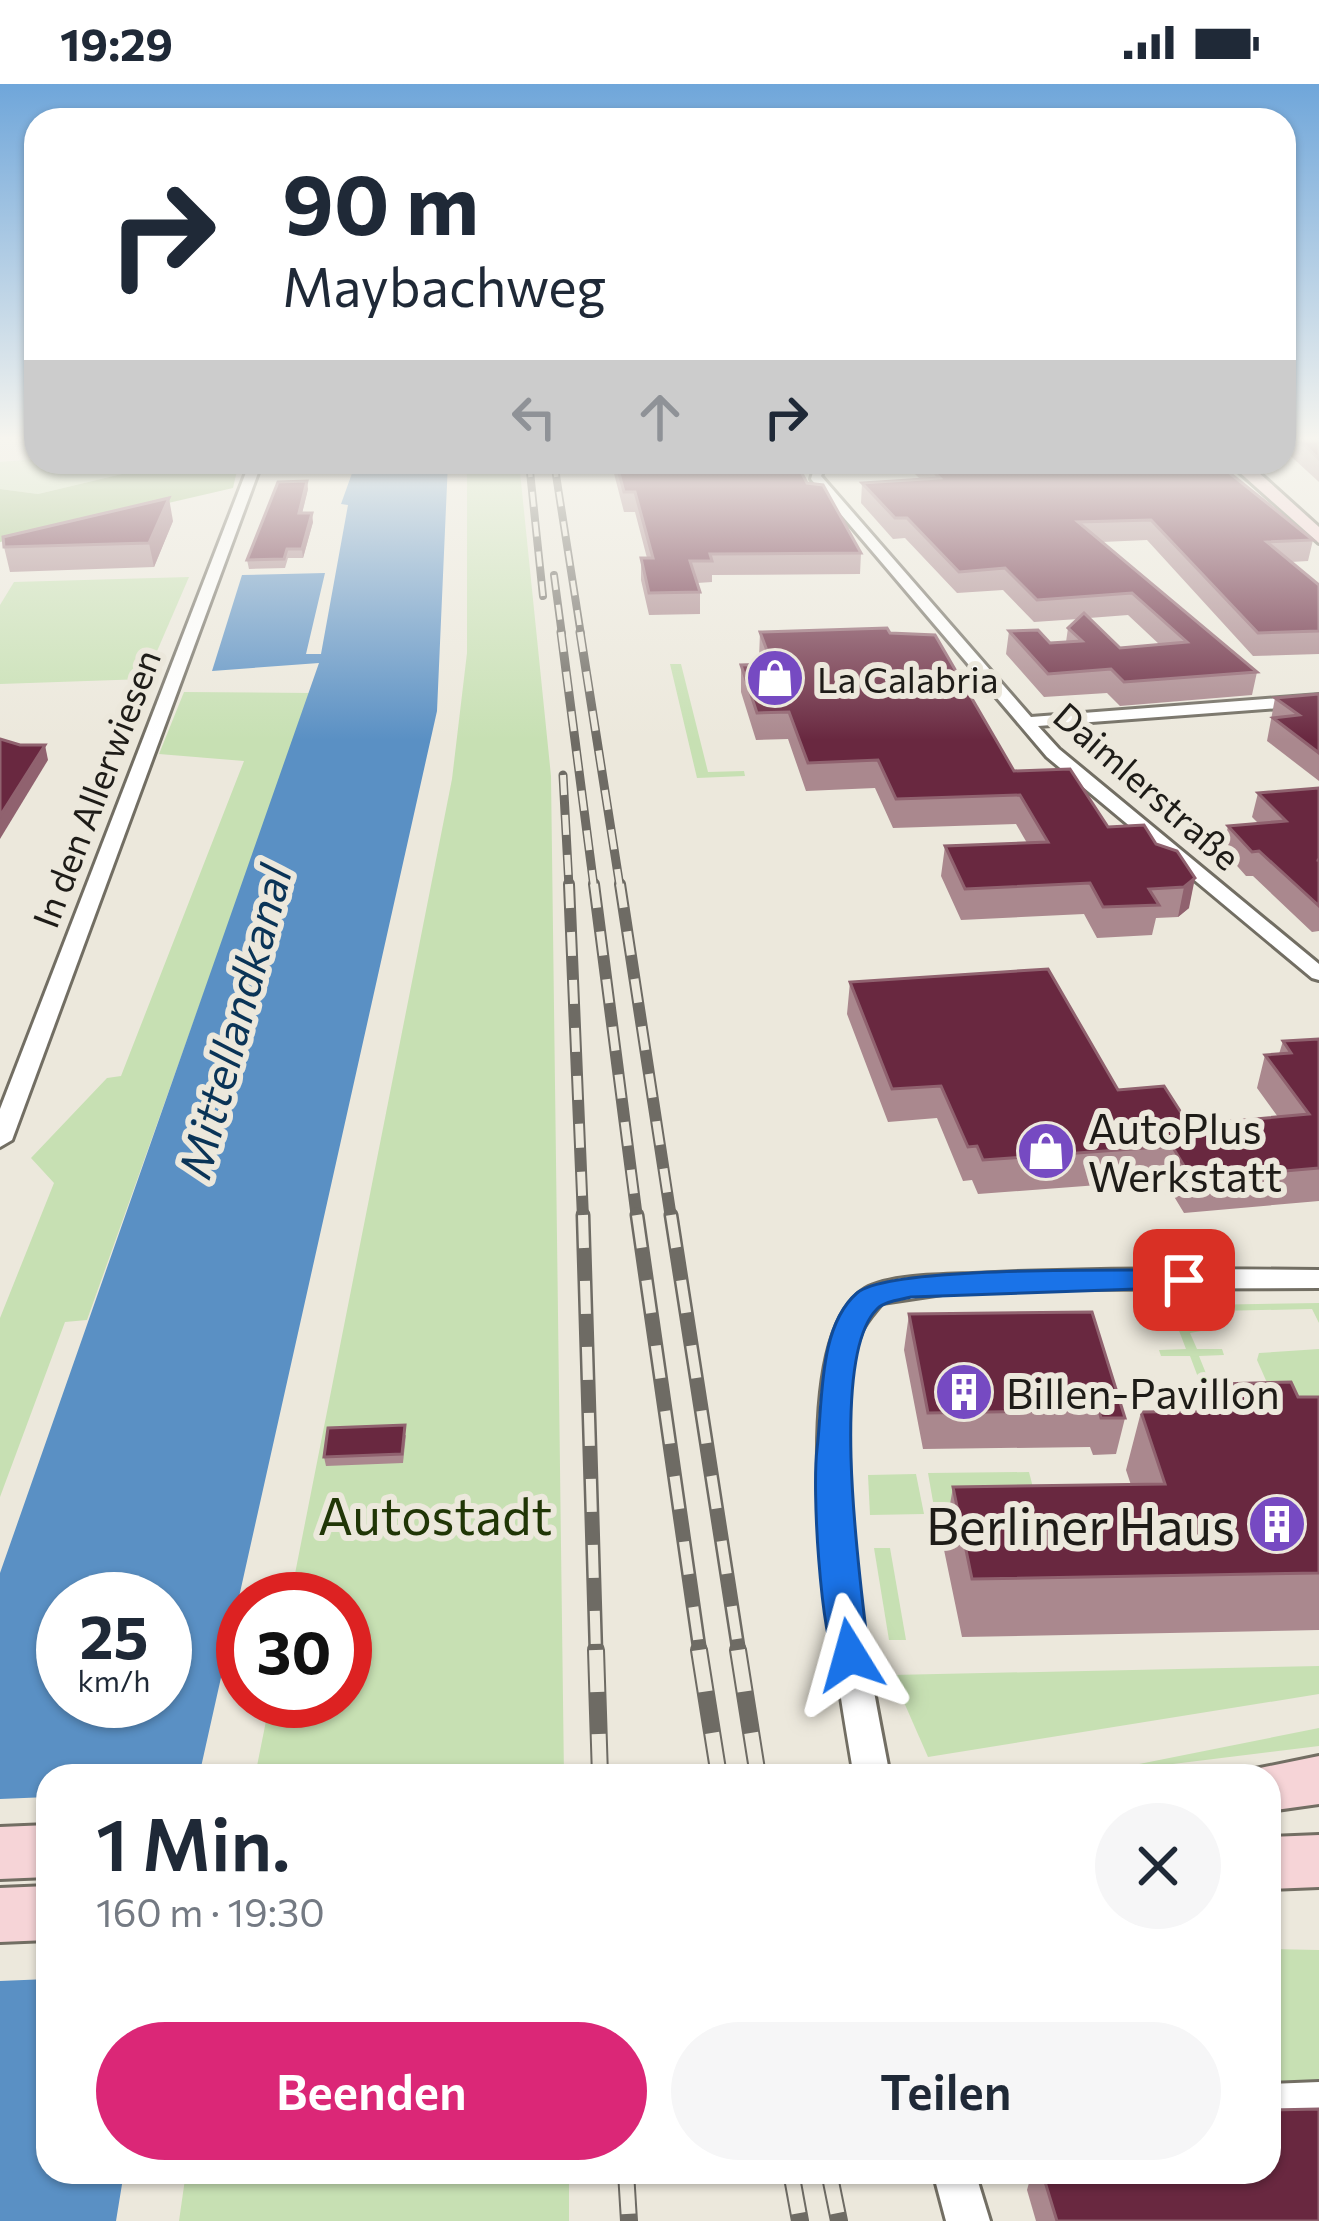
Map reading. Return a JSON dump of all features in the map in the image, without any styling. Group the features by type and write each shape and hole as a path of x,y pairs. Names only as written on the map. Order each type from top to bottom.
{"main road":[{"path":"1281,1785 1319,1780"},
{"path":"1281,1801 1319,1801"},
{"path":"0,1853 36,1852"},
{"path":"1281,1863 1319,1861"},
{"path":"0,1915 36,1914"}],"street":[{"name":"In den Allerwiesen","path":"0,1140 226,541"},
{"name":"Daimlerstraße","path":"870,541 1025,722 1073,771 1319,974"},
{"path":"1025,722 1319,700"},
{"path":"870,1764 850,1655 831,1478 844,1348 852,1320 870,1297 889,1290 953,1285 1319,1279"},
{"path":"1281,2105 1319,2103"},
{"path":"957,2184 968,2221"}],"green space":[{"name":"Autostadt","path":"467,541 527,541 551,776 564,1764 257,1764 265,1728 372,1728 372,1572 295,1572 452,779 467,653"},
{"path":"189,577 145,679 0,684 0,605 14,582"},
{"path":"670,664 681,664 708,772 744,771 745,776 697,778"},
{"path":"184,692 311,693 87,1320 65,1322 0,1497 0,1318 54,1183 31,1158 107,1078 121,1076 244,761 159,754"},
{"path":"1319,1303 1319,1323 1312,1309 1217,1311 1223,1327 1190,1333 1197,1349 1222,1349 1224,1355 1199,1356 1217,1401 1245,1408 1181,1409 1178,1402 1207,1401 1190,1356 1161,1356 1159,1350 1186,1349 1173,1315 1145,1315 1142,1306"},
{"path":"1319,1349 1319,1396 1276,1403 1257,1360 1259,1353"},
{"path":"1029,1472 1039,1511 935,1513 928,1473"},
{"path":"916,1474 924,1514 870,1515 868,1475"},
{"path":"874,1548 890,1548 906,1640 889,1640"},
{"path":"1319,1666 1319,1694 928,1757 892,1675"},
{"path":"1319,1728 1319,1746 1139,1764"},
{"path":"1281,1949 1319,1950 1319,2097 1281,2097"},
{"path":"184,2184 569,2184 569,2221 179,2221"}],"water":[{"name":"Mittellandkanal","path":"342,541 445,541 437,711 245,1572 216,1572 216,1700 202,1764 36,1764 36,2184 122,2184 116,2221 0,2221 0,1573 319,663 212,671 242,575 325,573 306,654 321,654"}],"pier":[{"path":"36,1798 36,1980 0,1981 0,1799"}],"building":[{"path":"3,541 150,541 149,543 4,547"},
{"path":"255,541 304,541 302,549 287,549 284,559 247,560"},
{"path":"648,541 854,541 861,553 710,554 712,561 690,561 700,592 649,593 641,558 653,558"},
{"path":"929,541 1100,541 1257,672 1124,682 1111,669 1048,674 1009,631 1038,630 1050,643 1082,641 1068,628 1084,613 1120,648 1187,642 1132,593 1037,600 1005,568 959,572"},
{"path":"1171,541 1296,541 1267,542 1319,585 1319,631 1258,633"},
{"path":"887,628 890,633 935,635 1014,771 1070,769 1108,827 1144,825 1156,844 1177,851 1195,878 1184,887 1149,889 1159,905 1103,907 1090,883 965,889 945,846 1048,842 1020,795 896,799 878,760 808,763 789,712 757,713 741,665 772,664 760,632"},
{"path":"1319,694 1319,753 1273,718 1299,715 1275,698"},
{"path":"0,739 45,745 0,816"},
{"path":"1319,788 1319,906 1259,851 1252,852 1228,826 1286,821 1258,793"},
{"path":"1048,969 1118,1090 1164,1086 1189,1125 1309,1114 1265,1055 1291,1053 1283,1041 1319,1039 1319,1168 1192,1179 1172,1146 983,1160 977,1146 968,1147 941,1086 892,1089 850,982"},
{"path":"1092,1312 1125,1418 1101,1418 1099,1410 928,1413 909,1314"},
{"path":"1291,1382 1298,1397 1319,1397 1319,1573 972,1579 953,1487 1165,1484 1141,1412 1231,1411 1221,1384"},
{"path":"405,1425 402,1454 324,1457 328,1428"},
{"path":"1319,2109 1319,2221 1057,2221 1046,2184 1281,2184 1281,2110"}],"railway":[{"path":"537,541 543,596"},
{"path":"566,541 581,635"},
{"path":"554,575 562,635"},
{"path":"561,632 594,887"},
{"path":"580,632 620,887"},
{"path":"563,775 569,887"},
{"path":"569,884 583,1218"},
{"path":"594,884 637,1218"},
{"path":"620,884 671,1218"},
{"path":"583,1215 596,1653"},
{"path":"637,1215 700,1653"},
{"path":"671,1215 739,1653"},
{"path":"596,1650 600,1764"},
{"path":"699,1650 717,1764"},
{"path":"738,1650 756,1764"},
{"path":"627,2184 629,2221"},
{"path":"793,2184 800,2221"},
{"path":"831,2184 839,2221"}],"place":[{"name":"La Calabria","path":"775,678"},
{"name":"AutoPlus Werkstatt","path":"1046,1151"},
{"name":"Billen-Pavillon","path":"964,1392"},
{"name":"Berliner Haus","path":"1277,1524"}],"route":[{"path":"850,1655 831,1478 835,1405 852,1320 870,1297 911,1287 1184,1280"}]}
